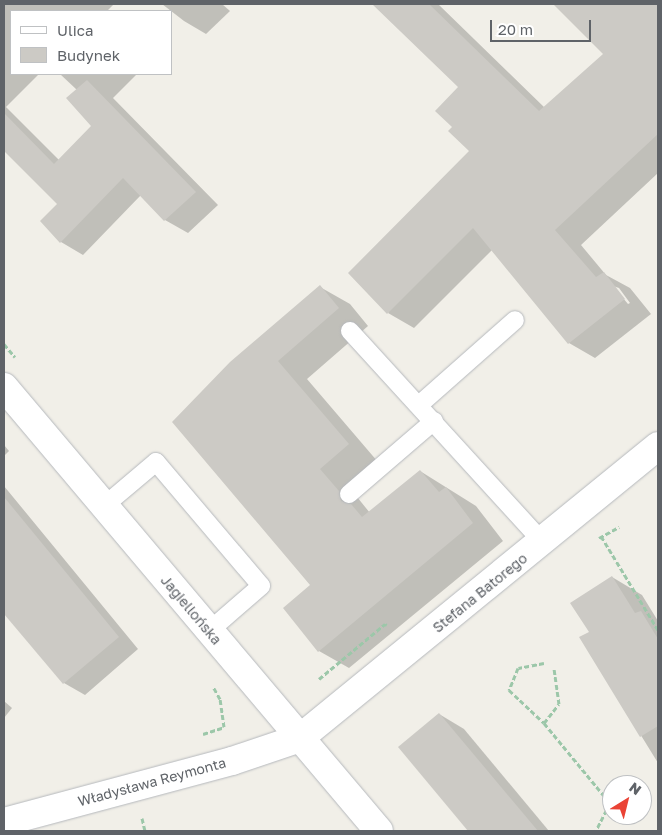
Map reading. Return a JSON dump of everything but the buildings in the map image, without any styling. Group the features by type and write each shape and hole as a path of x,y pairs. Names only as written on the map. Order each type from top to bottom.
{"street":[{"name":"Jagiellońska","path":"4,387 379,831"},
{"name":"Stefana Batorego","path":"300,738 543,542 658,446"},
{"name":"Władysława Reymonta","path":"4,822 232,761 300,738"}],"lane":[{"path":"419,405 515,320"},
{"path":"350,331 543,542"},
{"path":"349,494 434,421"},
{"path":"104,506 156,462 260,586 209,631"}],"path":[{"path":"601,536 658,630"},
{"path":"544,663 518,668 509,690 544,723 610,803 596,831"},
{"path":"544,723 559,704 554,668"},
{"path":"209,682 220,699 224,727"},
{"path":"141,813 145,831"}]}
